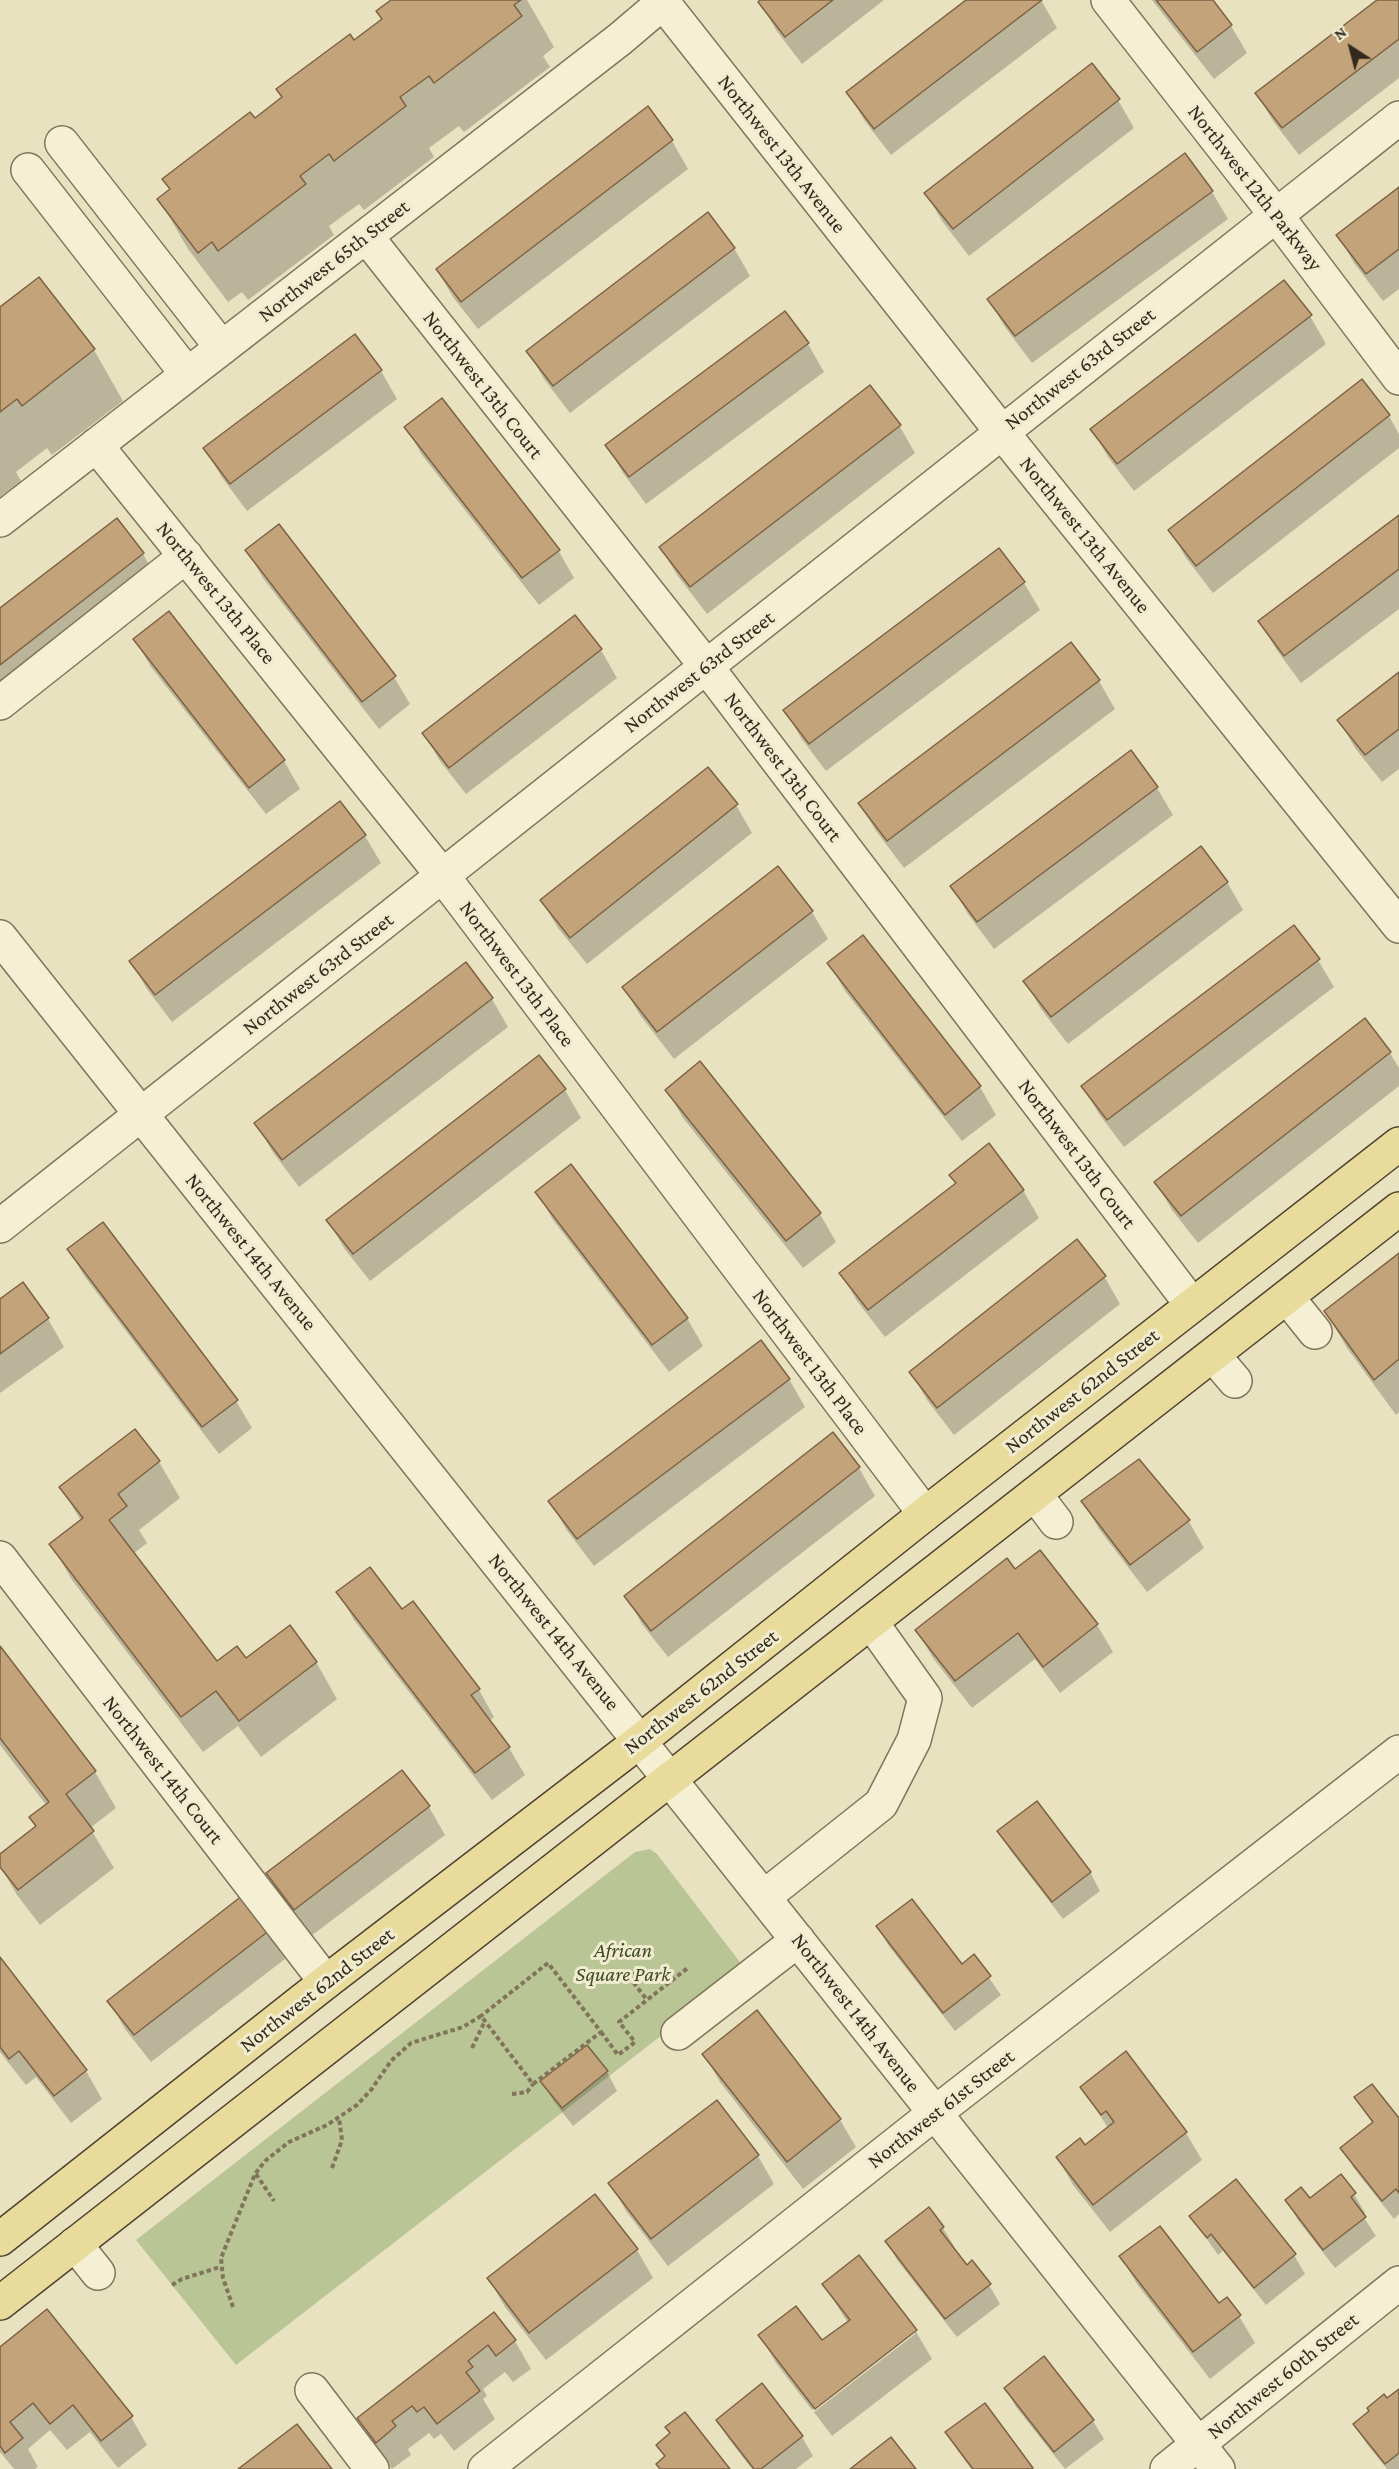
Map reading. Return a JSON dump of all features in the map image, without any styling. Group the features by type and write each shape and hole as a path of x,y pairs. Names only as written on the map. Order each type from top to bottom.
{"main road":[{"name":"Northwest 62nd Street","path":"0,2239 326,1982 640,1741 925,1514 1399,1144"},
{"path":"0,2303 1213,1354 1397,1213"}],"street":[{"name":"Northwest 12th Parkway","path":"1108,0 1276,215 1399,378"},
{"name":"Northwest 65th Street","path":"0,519 620,39 663,1"},
{"name":"Northwest 13th Avenue","path":"663,1 1001,431 1399,927"},
{"name":"Northwest 63rd Street","path":"0,1226 1399,118"},
{"path":"62,143 222,348"},
{"path":"28,170 187,374"},
{"name":"Northwest 13th Court","path":"366,236 706,666 1192,1305"},
{"name":"Northwest 13th Place","path":"96,445 442,875 925,1514"},
{"path":"0,703 186,556"},
{"name":"Northwest 14th Avenue","path":"0,937 1208,2457"},
{"path":"1287,1297 1315,1332"},
{"path":"1213,1354 1235,1381"},
{"path":"1035,1494 1056,1522"},
{"name":"Northwest 14th Court","path":"0,1558 326,1982"},
{"path":"764,1897 881,1804 914,1740 924,1698 871,1622"},
{"name":"Northwest 61st Street","path":"484,2469 1399,1752"},
{"path":"678,2033 798,1940"},
{"path":"75,2244 99,2273"},
{"name":"Northwest 60th Street","path":"1167,2469 1208,2457 1399,2283"},
{"path":"312,2390 372,2469"}],"path":[{"path":"233,2307 220,2267 221,2258 255,2174 270,2156 290,2142 339,2118 357,2105 371,2090 391,2061 411,2043 463,2027 481,2016 548,1963 618,2055 635,2042 619,2022 689,1967"},
{"path":"637,1972 630,1978 647,2000"},
{"path":"481,2016 533,2084"},
{"path":"472,2049 485,2021"},
{"path":"512,2094 527,2092 533,2084 601,2032"},
{"path":"332,2168 342,2140 339,2118"},
{"path":"255,2174 274,2201"},
{"path":"172,2285 182,2279 220,2267"}],"green space":[{"name":"African Square Park","path":"650,1849 657,1854 746,1970 236,2365 136,2240 635,1852"}],"building":[{"path":"391,0 521,0 514,5 522,16 434,83 429,76 400,97 406,106 334,161 329,154 300,176 306,184 218,251 212,242 198,253 157,199 170,189 162,179 250,112 255,118 282,97 276,89 350,34 354,40 382,19 376,11"},
{"path":"760,0 833,0 785,37 758,2"},
{"path":"966,0 1042,0 874,129 846,92"},
{"path":"1156,0 1213,0 1232,25 1197,52"},
{"path":"1377,0 1399,0 1399,39 1282,128 1255,93"},
{"path":"1092,63 1120,99 953,229 924,193"},
{"path":"648,106 673,140 461,302 436,269"},
{"path":"1185,153 1213,191 1015,336 987,299"},
{"path":"1399,187 1399,249 1366,274 1336,235"},
{"path":"708,212 735,248 553,386 526,351"},
{"path":"39,277 95,349 22,406 17,399 0,412 0,307"},
{"path":"1284,280 1312,315 1117,464 1090,429"},
{"path":"785,311 809,343 629,477 605,445"},
{"path":"355,334 382,370 230,484 203,448"},
{"path":"1362,379 1390,415 1196,566 1168,530"},
{"path":"870,385 901,425 690,587 659,547"},
{"path":"442,398 560,550 522,578 404,427"},
{"path":"1399,515 1399,569 1284,656 1258,621"},
{"path":"117,518 144,553 0,665 0,608"},
{"path":"279,524 396,676 362,702 245,550"},
{"path":"999,548 1025,582 809,744 783,710"},
{"path":"169,611 285,760 249,788 133,639"},
{"path":"575,615 602,649 449,768 422,733"},
{"path":"1071,642 1100,680 887,841 858,803"},
{"path":"1399,672 1399,729 1365,755 1337,720"},
{"path":"1131,750 1158,787 977,922 950,886"},
{"path":"708,767 738,804 570,938 540,900"},
{"path":"340,801 366,835 155,995 129,961"},
{"path":"1201,846 1228,882 1051,1017 1023,981"},
{"path":"778,866 813,911 657,1032 622,987"},
{"path":"1294,925 1320,959 1107,1120 1081,1086"},
{"path":"863,935 981,1086 945,1115 827,963"},
{"path":"466,962 493,998 282,1160 254,1123"},
{"path":"1365,1018 1391,1052 1181,1216 1154,1182"},
{"path":"539,1055 566,1089 353,1254 326,1220"},
{"path":"700,1061 821,1213 786,1241 665,1090"},
{"path":"989,1143 1024,1190 868,1310 839,1273 956,1183 949,1175"},
{"path":"571,1164 688,1318 652,1345 535,1192"},
{"path":"103,1222 238,1400 202,1427 67,1249"},
{"path":"1077,1239 1106,1276 937,1408 909,1372"},
{"path":"1399,1253 1399,1359 1374,1380 1324,1311"},
{"path":"23,1282 49,1318 0,1354 0,1299"},
{"path":"761,1340 790,1379 577,1539 548,1501"},
{"path":"135,1429 160,1461 118,1494 127,1506 109,1520 217,1661 237,1646 246,1658 290,1625 317,1662 239,1721 216,1691 181,1717 49,1544 83,1518 59,1487"},
{"path":"833,1432 860,1467 651,1631 624,1596"},
{"path":"1139,1459 1190,1520 1130,1565 1081,1501"},
{"path":"1040,1550 1098,1624 1043,1667 1018,1633 955,1681 915,1630 1007,1558 1015,1569"},
{"path":"370,1567 402,1609 413,1601 480,1689 471,1695 510,1747 475,1773 336,1592"},
{"path":"0,1646 96,1771 66,1794 94,1831 18,1890 0,1867 0,1854 36,1826 29,1817 49,1802 0,1738"},
{"path":"402,1770 430,1806 294,1910 266,1873"},
{"path":"1037,1801 1091,1872 1052,1902 997,1831"},
{"path":"243,1895 270,1930 134,2035 107,2001"},
{"path":"912,1899 962,1964 974,1954 991,1976 943,2013 876,1926"},
{"path":"0,1957 87,2070 54,2096 19,2051 9,2059 0,2047"},
{"path":"757,2010 841,2119 787,2162 702,2054"},
{"path":"587,2045 608,2071 562,2108 540,2081"},
{"path":"1126,2051 1187,2132 1093,2205 1056,2157 1080,2138 1085,2145 1114,2122 1106,2111 1101,2115 1080,2087"},
{"path":"1372,2084 1399,2118 1399,2193 1396,2189 1382,2201 1340,2148 1373,2122 1354,2097"},
{"path":"717,2100 759,2155 651,2239 608,2183"},
{"path":"1341,2174 1356,2193 1351,2197 1366,2217 1323,2250 1285,2200 1301,2187 1310,2198"},
{"path":"1236,2179 1296,2254 1254,2288 1211,2234 1207,2238 1189,2216"},
{"path":"595,2194 638,2249 529,2333 487,2278"},
{"path":"929,2207 944,2227 940,2230 967,2265 972,2260 991,2284 945,2319 885,2241"},
{"path":"1160,2226 1219,2303 1227,2297 1241,2315 1193,2352 1119,2256"},
{"path":"859,2255 917,2330 815,2409 758,2335 796,2306 822,2340 850,2320 822,2284"},
{"path":"47,2309 133,2416 101,2441 73,2405 50,2424 33,2403 10,2422 23,2438 5,2453 0,2446 0,2347"},
{"path":"494,2312 516,2340 496,2356 488,2345 468,2361 473,2367 466,2372 480,2391 437,2424 424,2407 417,2412 412,2406 392,2421 396,2426 376,2443 357,2418"},
{"path":"1044,2356 1094,2420 1054,2452 1004,2388"},
{"path":"762,2383 803,2436 761,2469 754,2469 716,2420"},
{"path":"1399,2389 1399,2453 1385,2464 1353,2424 1384,2394 1387,2398"},
{"path":"985,2403 1033,2468 973,2469 945,2432"},
{"path":"685,2412 730,2469 660,2469 656,2464 665,2456 656,2445 670,2433 665,2427"},
{"path":"297,2424 332,2469 238,2469"},
{"path":"891,2437 916,2469 850,2469"}]}
